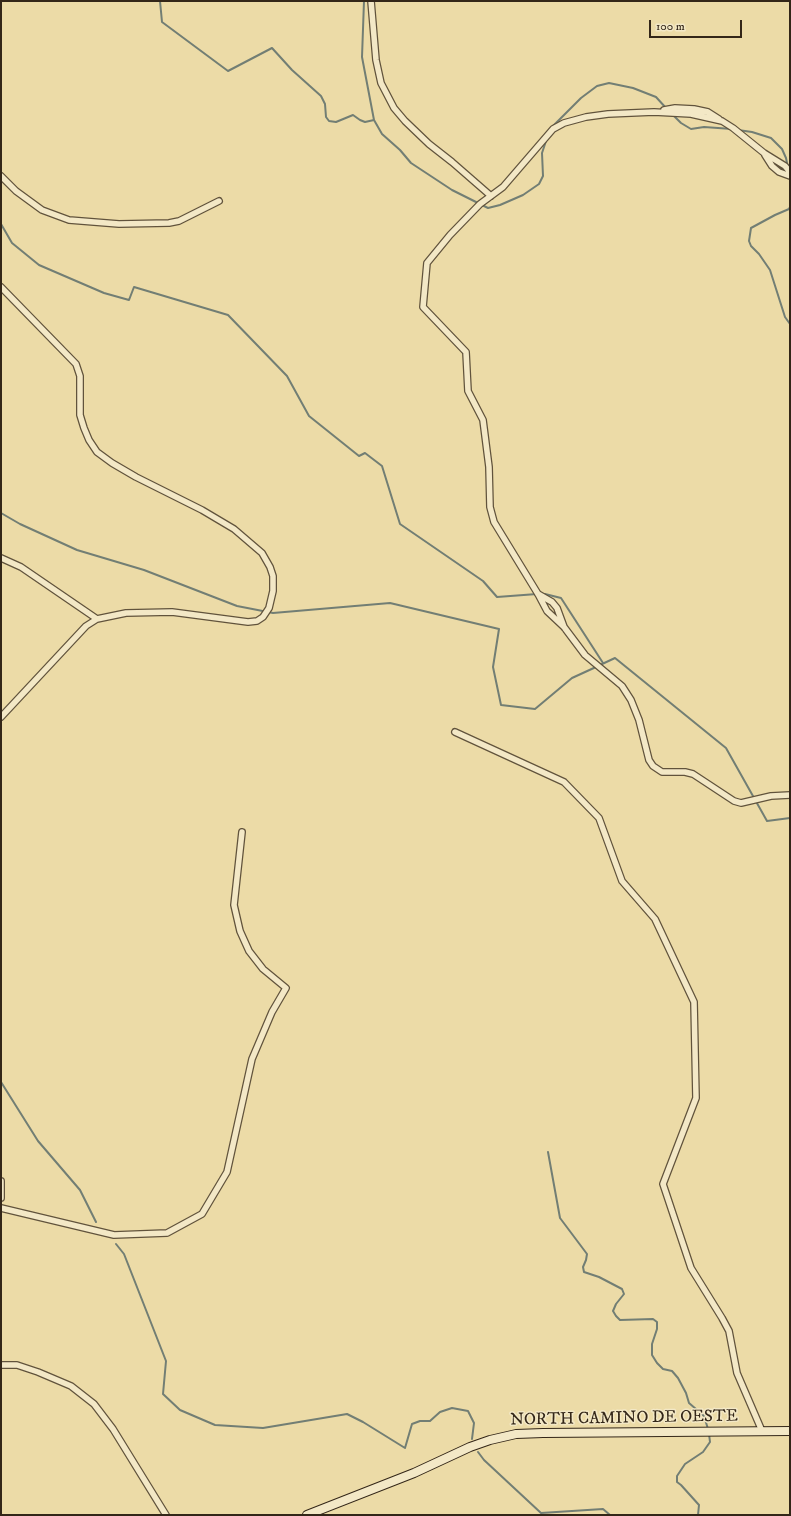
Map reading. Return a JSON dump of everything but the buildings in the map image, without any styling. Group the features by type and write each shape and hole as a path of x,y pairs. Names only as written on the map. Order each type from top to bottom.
{"street":[{"path":"371,1 376,60 381,83 394,108 429,144 491,196"},
{"path":"790,172 785,166 764,153 722,121 691,114 654,112 593,116 564,123 553,129 503,187 480,204 455,230 427,263 423,307 466,352 468,391 484,420 490,506 494,522 547,611 564,627 579,649 622,686 631,700 639,720 649,760 653,766 662,772 685,772 693,774 734,801 741,803 771,796 790,794"},
{"path":"764,153 772,166 779,172 790,176"},
{"path":"1,176 16,191 42,210 69,220 119,224 169,224 179,221 219,201"},
{"path":"1,287 76,364 80,376 80,415 84,428 97,452 136,477 202,510 234,529 262,553 273,576 273,591 269,608 263,617 257,621 248,622 172,612 126,613 97,619 86,626 1,717"},
{"path":"1,558 21,567 97,619"},
{"path":"538,594 552,602 557,608 564,627"},
{"path":"455,732 564,782 599,818 622,882 655,919 694,1002 696,1098 663,1184 691,1268 729,1331 737,1373 762,1431"},
{"path":"1,1208 114,1235 167,1233 202,1214 227,1172 252,1060 272,1012 286,988 263,969 249,951 240,931 234,905 242,832"},
{"path":"1,1182 1,1198"},
{"path":"1,1365 17,1365 38,1372 71,1386 94,1404 113,1429 166,1515"},
{"name":"NORTH CAMINO DE OESTE","path":"307,1515 414,1473 470,1447 490,1440 516,1434 790,1431"}],"waterway":[{"path":"160,1 162,22 228,71 272,48 292,70 321,96 325,104 326,117 329,121 336,122 353,115 365,122 374,120"},
{"path":"364,1 362,57 374,120 382,134 400,150 411,163 452,190 488,208 500,205 523,195 539,184 543,176 542,153 546,141"},
{"path":"553,126 581,98 597,86 609,83 633,88 656,97 666,108"},
{"path":"673,115 681,123 691,129 704,127 732,129"},
{"path":"738,130 752,132 771,138 782,149 788,168"},
{"path":"790,207 789,209 751,228 749,241 751,246 759,254 770,270 785,317 790,324"},
{"path":"1,224 12,243 39,265 104,293 129,300 134,287 228,315 287,376 309,416 359,456 365,453 382,466 400,524 483,581 497,597 537,594"},
{"path":"1,513 20,524 77,550 144,570 237,606 273,613 390,603 499,629 493,667 501,705 535,709 572,678 596,667"},
{"path":"541,594 561,598 603,663"},
{"path":"600,665 615,658 726,748 767,821 790,818"},
{"path":"1,1082 38,1141 80,1190 96,1222"},
{"path":"548,1152 560,1218 587,1254 583,1267 584,1272 599,1277 622,1289 624,1294 616,1304 613,1311 620,1320 653,1319 657,1322 657,1329 652,1344 652,1355 663,1369 672,1371 678,1378 686,1393 689,1403 704,1416 708,1429"},
{"path":"116,1244 124,1254 166,1361 163,1394 180,1410 215,1425 263,1428 347,1414 405,1448 412,1424 420,1421 430,1421 440,1412 452,1408 468,1411 474,1423 472,1439"},
{"path":"698,1515 699,1505 677,1482 677,1476 685,1464 703,1452 710,1442 709,1434"},
{"path":"478,1452 484,1460 541,1513 603,1509 610,1515"}]}
